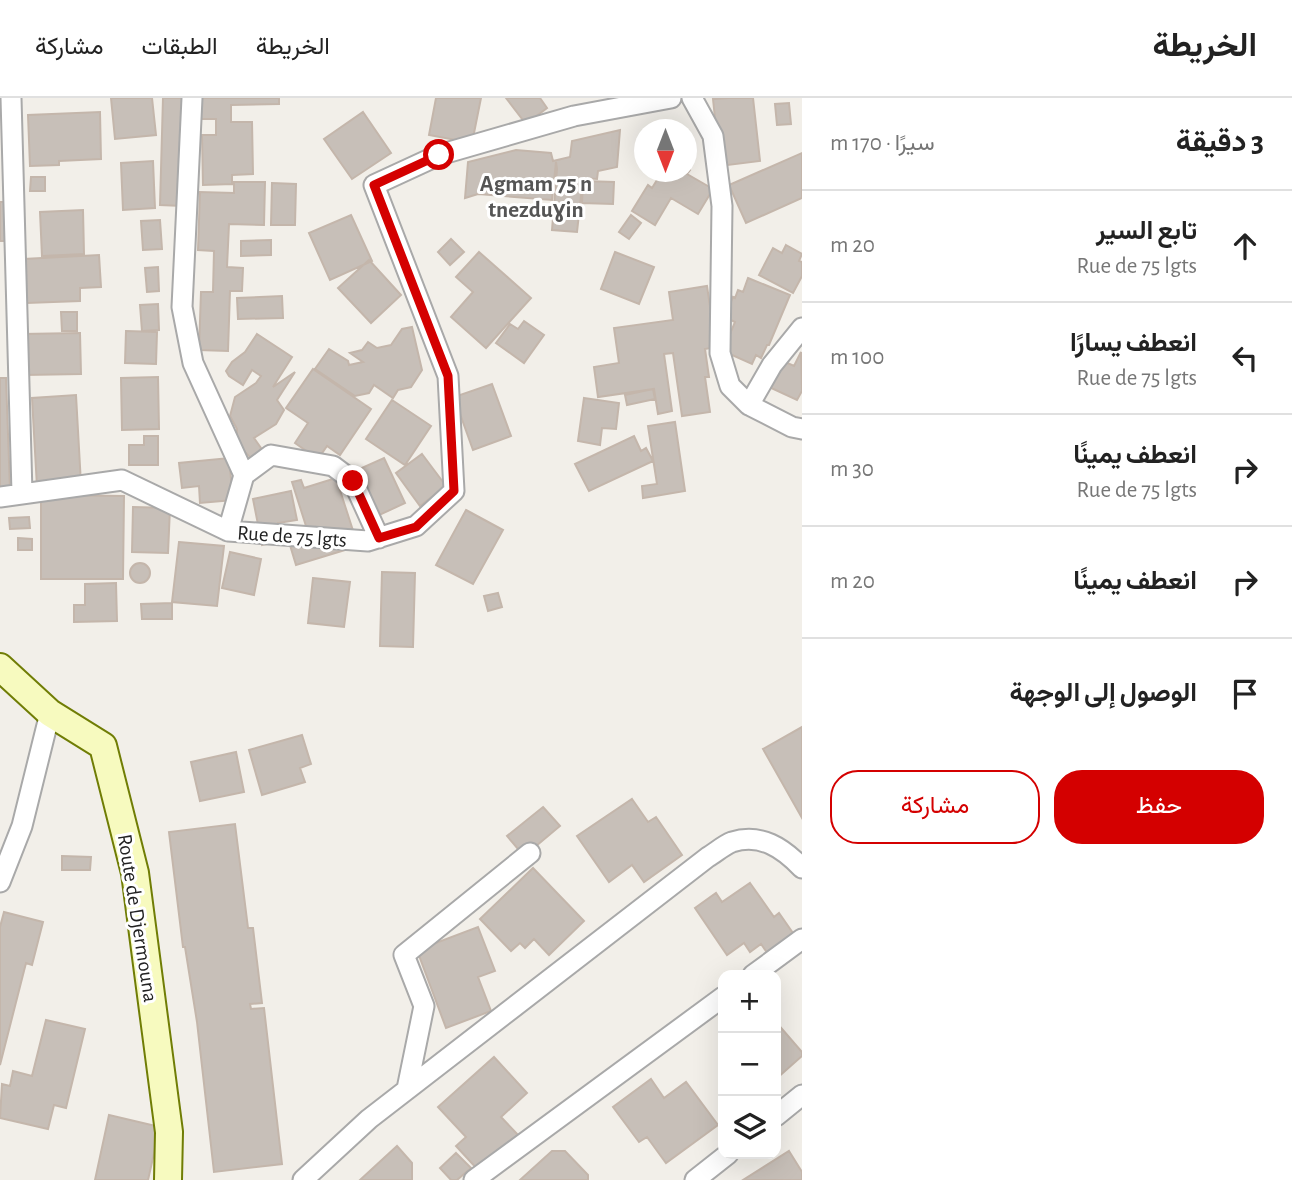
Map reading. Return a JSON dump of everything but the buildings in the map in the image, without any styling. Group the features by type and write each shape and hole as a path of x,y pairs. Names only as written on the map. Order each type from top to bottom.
{"street":[{"path":"11,98 22,493"},
{"path":"192,98 182,307 193,363 244,475"},
{"name":"Rue de 75 lgts","path":"0,497 121,480 228,531 368,541 416,527 454,491 448,376 374,185 439,155 573,116 671,98"},
{"path":"692,98 713,136 722,206 720,353 730,386 749,405 792,427 802,429"},
{"path":"749,405 772,365 802,328"},
{"path":"228,531 244,475 271,455 333,466 353,481 379,538"},
{"name":"Route de Djermouna","path":"0,667 50,713 103,746 135,873 169,1132 168,1180"},
{"path":"0,882 22,826 50,713"},
{"path":"303,1180 369,1119 708,857 732,842 762,840 785,851 802,868"},
{"path":"407,1089 424,1006 404,955 530,853"},
{"path":"759,970 802,939"},
{"path":"474,1180 718,1001"},
{"path":"781,1112 802,1096"},
{"path":"695,1180 722,1159"}],"district":[{"name":"Agmam 75 n tnezduɣin","path":"536,196"}],"route":[{"path":"353,481 379,538 416,527 454,491 448,376 374,185 439,155"}]}
